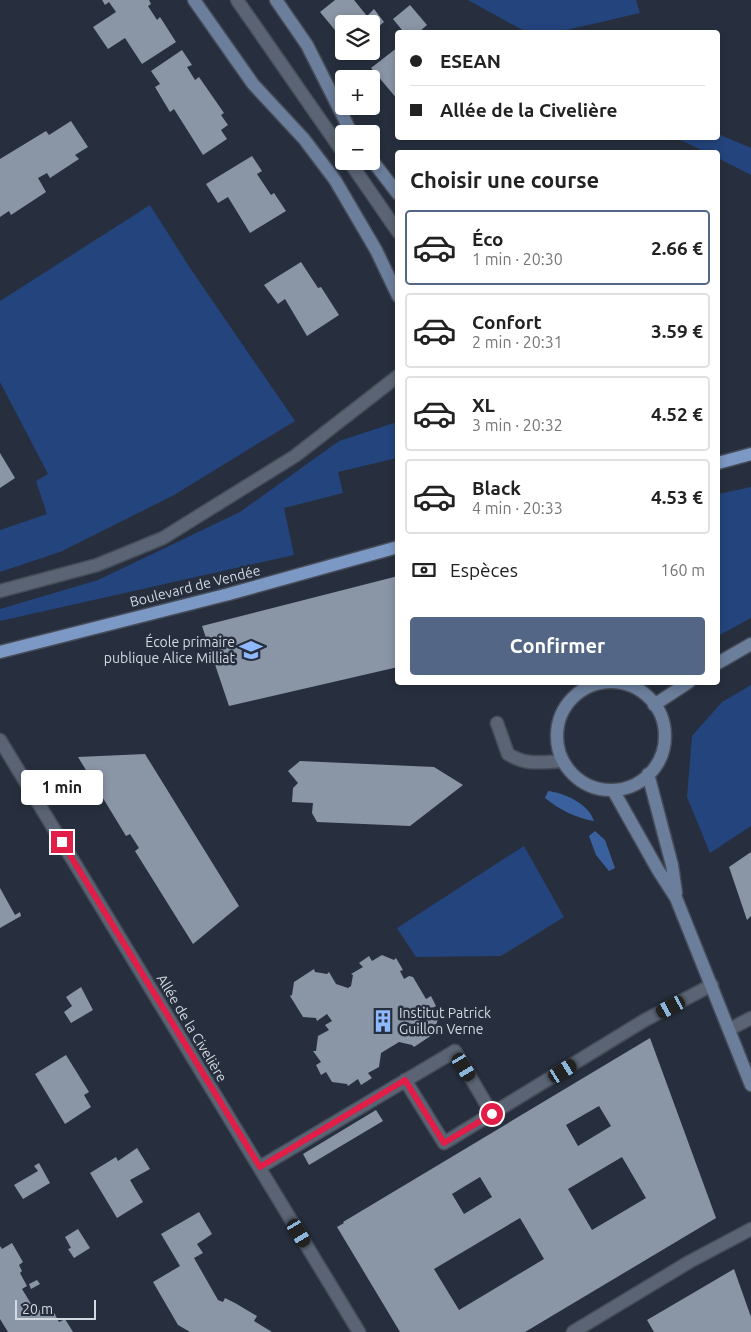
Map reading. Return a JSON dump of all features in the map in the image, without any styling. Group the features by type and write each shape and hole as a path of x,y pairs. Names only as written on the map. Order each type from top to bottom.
{"main road":[{"path":"720,462 749,455"},
{"name":"Boulevard de Vendée","path":"0,652 229,594 395,549"}],"street":[{"path":"194,0 253,84 304,139 335,180 376,250 395,290"},
{"path":"237,0 335,141"},
{"path":"276,0 307,45 347,125"},
{"path":"354,170 395,228"},
{"path":"379,170 395,190"},
{"path":"0,591 97,565 163,538 295,456 395,378"},
{"path":"720,662 751,644"},
{"path":"584,686 569,702 559,721 557,742 563,761 569,770 584,783 602,789 613,790 629,787 648,774 659,760 664,738 663,725 654,705 640,691 627,685"},
{"path":"654,705 684,685"},
{"path":"498,723 508,754 519,761 536,764 563,761"},
{"name":"Allée de la Civelière","path":"0,740 359,1332"},
{"path":"648,774 672,864 676,898"},
{"path":"613,790 676,898 751,1085"},
{"path":"405,1080 444,1143 645,1020 712,985"},
{"path":"730,1029 751,1018"},
{"path":"260,1167 455,1051 492,1114"},
{"path":"573,1332 689,1262 751,1229"}],"shaded area":[{"path":"468,0 636,0 640,13 567,30 522,30"},
{"path":"720,135 751,148 751,175 720,159 720,150 702,150 680,140 720,140"},
{"path":"150,205 190,268 295,421 174,495 60,552 0,572 0,530 47,514 36,481 48,474 0,382 0,301"},
{"path":"395,423 395,458 338,472 343,493 284,508 294,555 0,621 0,609 98,580 240,512 339,441"},
{"path":"751,487 751,618 720,635 720,494"},
{"path":"751,685 751,826 710,853 687,797 692,736 722,702"},
{"path":"548,791 576,800 587,809 594,821 575,816 556,806 545,798"},
{"path":"595,831 605,840 615,868 609,871 596,855 589,836"},
{"path":"524,846 564,917 501,956 416,957 397,928"}],"building":[{"path":"102,0 149,0 151,4 148,6 157,20 160,17 176,42 142,64 125,38 108,49 93,27 116,12 109,2 105,5"},
{"path":"335,0 354,0 366,15 335,15 335,30 320,12"},
{"path":"410,5 427,25 421,30 402,30 393,19"},
{"path":"374,9 379,15 368,15"},
{"path":"380,17 384,22 380,25"},
{"path":"395,49 395,96 380,79 380,70 373,70 371,68"},
{"path":"182,50 192,65 187,67 195,80 199,77 224,113 221,115 228,125 221,130 227,139 203,155 174,109 170,112 155,87 160,84 151,71"},
{"path":"71,121 88,147 75,155 79,159 50,178 47,173 38,178 46,192 11,215 9,211 0,217 0,159 46,131 49,135"},
{"path":"252,156 262,171 257,174 271,195 274,193 286,211 250,233 228,197 218,203 206,184"},
{"path":"301,262 318,288 321,287 339,315 307,336 285,299 278,304 264,285"},
{"path":"0,453 15,478 0,488"},
{"path":"395,577 395,668 229,706 202,626"},
{"path":"145,754 239,906 193,944 135,851 139,848 130,834 126,836 78,757"},
{"path":"300,761 434,767 463,785 410,826 317,822 312,813 313,803 292,802 293,788 298,783 288,771"},
{"path":"751,852 751,916 747,920 729,867"},
{"path":"0,888 15,915 20,912 21,916 0,928"},
{"name":"Institut Patrick Guillon Verne","path":"382,955 394,960 396,958 403,970 400,971 404,979 409,976 413,977 426,999 431,996 436,1006 431,1009 438,1019 435,1033 414,1047 399,1042 381,1053 379,1067 368,1073 372,1078 361,1085 358,1079 348,1086 347,1084 332,1082 326,1072 321,1075 316,1065 321,1062 313,1051 316,1051 318,1036 329,1030 325,1025 332,1021 327,1014 317,1021 316,1018 303,1017 290,996 292,995 294,982 314,969 315,972 327,974 329,972 336,984 348,988 351,986 353,975 351,974 363,967 359,963 369,956 372,961"},
{"path":"81,987 93,1010 71,1023 64,1012 72,1006 66,997"},
{"path":"650,1038 716,1218 525,1332 400,1332 337,1227","holes":["599,1106 611,1126 578,1146 566,1125","622,1157 646,1198 592,1230 568,1189","480,1177 492,1197 464,1214 452,1194","520,1218 544,1259 459,1310 434,1269"]},
{"path":"66,1055 89,1092 84,1095 91,1107 65,1124 35,1074"},
{"path":"376,1110 383,1121 309,1165 303,1154"},
{"path":"137,1148 150,1169 130,1180 143,1202 117,1218 90,1173 116,1157 118,1161"},
{"path":"39,1163 50,1183 23,1199 14,1185 38,1171 34,1166"},
{"path":"199,1212 212,1234 197,1244 203,1253 194,1258 218,1300 223,1302 225,1298 257,1316 254,1321 272,1332 190,1332 178,1325 153,1282 180,1266 161,1234"},
{"path":"78,1229 90,1248 74,1258 68,1249 71,1248 65,1237"},
{"path":"12,1243 23,1262 19,1265 22,1271 20,1273 27,1286 22,1289 33,1307 37,1305 41,1313 51,1307 59,1322 65,1319 73,1332 8,1332 0,1319 0,1246 2,1249"},
{"path":"734,1269 751,1317 751,1332 654,1332 647,1320"},
{"path":"37,1280 40,1284 31,1289 29,1284"}],"place":[{"name":"École primaire publique Alice Milliat","path":"251,650"},
{"name":"Institut Patrick Guillon Verne","path":"383,1021"}],"route":[{"path":"62,842 260,1167 405,1080 444,1143 492,1114"}]}
